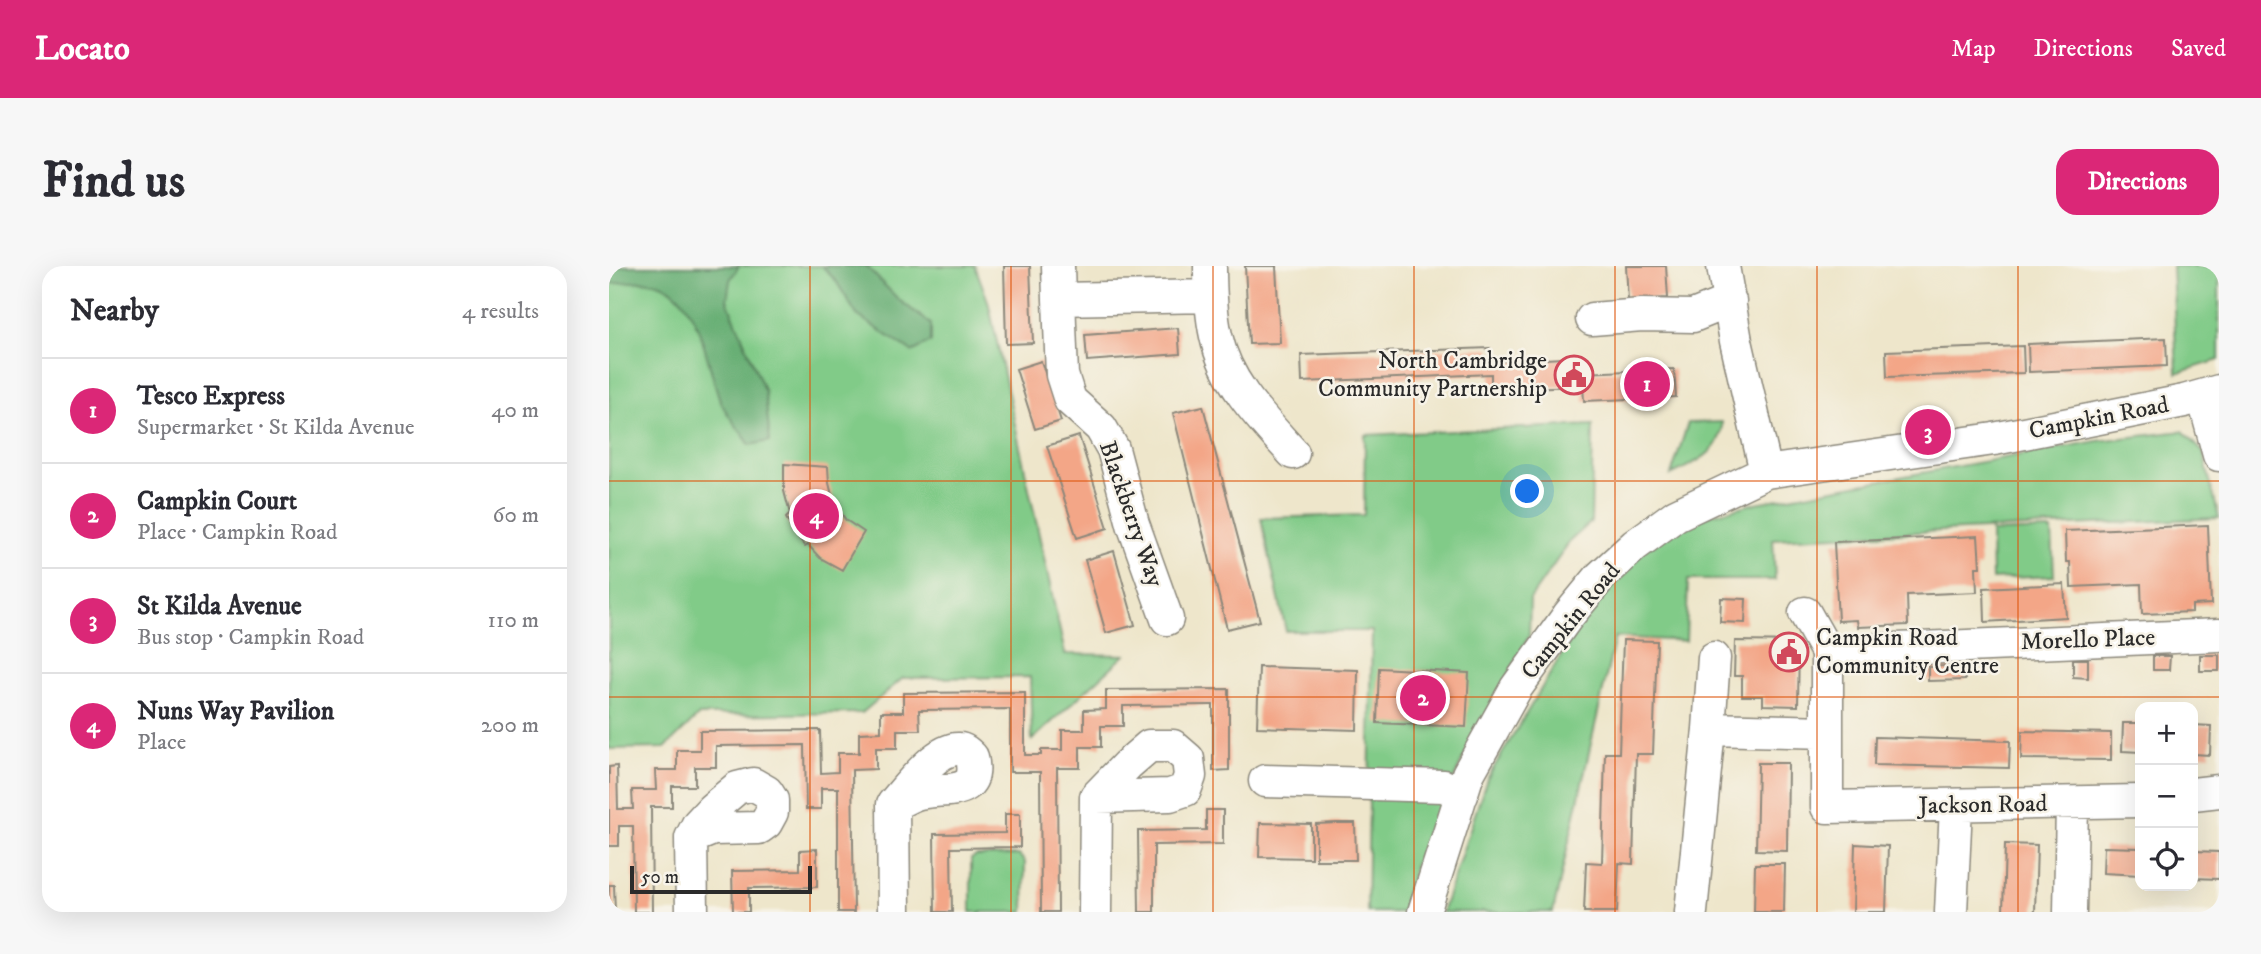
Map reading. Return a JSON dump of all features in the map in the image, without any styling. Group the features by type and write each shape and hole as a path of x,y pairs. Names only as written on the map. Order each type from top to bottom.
{"street":[{"name":"Blackberry Way","path":"1058,266 1062,375 1070,400 1101,428 1113,449 1133,524 1167,619"},
{"path":"1723,266 1766,472"},
{"path":"1059,299 1210,281 1216,338 1231,377 1259,416 1293,453"},
{"path":"1592,319 1642,315 1693,316 1730,301"},
{"path":"2211,393 2219,455"},
{"name":"Campkin Road","path":"1424,912 1468,774 1516,688 1568,616 1601,576 1635,545 1676,515 1766,472 1994,439 2211,393"},
{"path":"1709,729 1827,732 1827,652 1805,613"},
{"name":"Morello Place","path":"1827,652 2219,635"},
{"path":"1691,912 1714,658"},
{"name":"Jackson Road","path":"1827,732 1827,807 2135,801"},
{"path":"1265,781 1444,786 1462,795"},
{"path":"2198,793 2219,791"},
{"path":"1095,912 1096,797"},
{"path":"2070,912 2072,803"},
{"path":"893,804 894,912"},
{"path":"1951,912 1956,806"},
{"path":"691,838 692,912"}],"green space":[{"path":"609,266 975,266 988,301 1065,654 1125,655 1032,740 1030,677 903,678 862,713 699,715 665,748 609,749"},
{"path":"609,266 739,266 730,280 727,300 765,392 770,441 750,445 726,411 720,400 700,334 684,302 658,283 641,281 609,284"},
{"path":"822,266 866,266 899,300 931,324 931,342 912,352 857,315 836,281"},
{"path":"2172,266 2219,266 2219,360 2177,373"},
{"path":"1722,422 1717,442 1706,456 1671,475 1688,423"},
{"path":"1593,425 1591,522 1571,540 1530,599 1529,636 1461,763 1415,864 1403,912 1367,912 1372,631 1286,631 1261,518 1364,515 1365,435"},
{"path":"2183,431 2203,452 2219,518 1773,539 1775,580 1688,580 1686,641 1615,637 1553,912 1442,912 1487,779 1587,612 1641,552 1698,518 1756,503 2097,441"},
{"path":"2052,530 2054,576 1992,579 1991,532"},
{"path":"1019,855 1025,862 1024,912 971,912 971,859 976,856"}],"building":[{"path":"1004,266 1030,266 1033,343 1006,344"},
{"path":"1245,266 1276,266 1280,343 1249,344"},
{"path":"1626,266 1666,266 1668,298 1628,300"},
{"path":"1178,328 1180,354 1087,361 1085,335"},
{"path":"2166,338 2167,366 2029,372 2028,344"},
{"path":"2023,346 2024,373 1887,377 1886,351"},
{"path":"1490,348 1490,362 1582,357 1583,373 1674,369 1676,397 1584,401 1583,386 1491,389 1491,374 1302,382 1301,355"},
{"path":"1041,361 1061,421 1035,429 1016,369"},
{"path":"1203,406 1260,621 1227,629 1173,413"},
{"path":"1079,436 1108,528 1077,538 1047,446"},
{"path":"784,464 828,467 834,503 846,520 864,532 842,570 820,558 808,545 805,547 794,533 786,518 790,514 784,491"},
{"path":"2208,525 2211,604 2192,605 2192,612 2142,614 2141,584 2071,587 2070,562 2066,562 2065,531"},
{"path":"1978,536 1980,567 1976,567 1977,592 1907,595 1908,625 1858,627 1857,620 1838,621 1834,542"},
{"path":"1114,551 1135,625 1106,633 1085,560"},
{"path":"2064,584 2066,617 1985,622 1984,588"},
{"path":"1721,598 1746,599 1745,623 1720,622"},
{"path":"1623,640 1657,641 1653,754 1636,754 1633,864 1619,863 1617,912 1584,912 1586,862 1602,863 1605,753 1619,753"},
{"path":"1735,641 1799,642 1798,706 1763,705 1763,696 1742,696 1742,676 1734,676"},
{"path":"2200,655 2219,655 2219,671 2200,671"},
{"path":"2153,656 2170,656 2169,670 2153,670"},
{"path":"2073,659 2088,659 2088,678 2073,677"},
{"path":"1965,665 1965,680 1928,681 1928,667"},
{"path":"1259,667 1358,670 1357,730 1257,727"},
{"path":"1379,668 1469,673 1466,727 1377,723"},
{"path":"1229,689 1229,770 1213,771 1213,705 1123,706 1123,726 1101,726 1101,747 1080,747 1080,768 1057,768 1058,912 1041,912 1040,772 1010,772 1010,709 919,710 920,730 897,730 897,748 876,748 876,769 852,770 854,912 838,912 838,788 821,788 821,809 806,809 805,745 716,746 716,767 695,767 695,786 672,786 672,807 651,807 652,912 634,912 633,826 619,826 619,846 609,846 609,767 617,766 618,809 633,809 632,790 656,790 655,770 677,770 677,750 700,750 700,731 820,730 821,773 838,772 838,753 859,753 859,733 881,732 881,712 903,712 903,693 1025,692 1025,755 1041,755 1041,750 1062,750 1062,730 1084,730 1084,710 1106,709 1106,690"},
{"path":"2123,723 2135,723 2135,752 2122,751"},
{"path":"2198,725 2211,726 2210,755 2198,754"},
{"path":"2022,731 2111,733 2111,760 2021,759"},
{"path":"1875,737 2010,741 2009,768 1874,765"},
{"path":"1758,763 1788,763 1787,851 1756,850"},
{"path":"1206,810 1223,810 1223,844 1154,845 1154,912 1139,912 1138,831 1206,830"},
{"path":"1005,814 1020,814 1020,847 951,848 952,912 935,912 934,834 1005,833"},
{"path":"1260,823 1311,824 1311,858 1259,857"},
{"path":"1355,823 1356,860 1316,860 1316,824"},
{"path":"1855,844 1888,846 1886,912 1853,912"},
{"path":"2005,844 2037,845 2035,912 2003,912"},
{"path":"2104,847 2135,848 2135,875 2103,873"},
{"path":"817,849 817,887 749,888 749,912 733,912 732,871 800,870 800,850"},
{"path":"2198,851 2219,852 2219,879 2198,878"},
{"path":"1755,864 1785,864 1784,912 1754,912"},
{"path":"609,885 614,885 615,912 609,912"}],"place":[{"name":"North Cambridge Community Partnership","path":"1574,375"},
{"name":"Tesco Express","path":"1647,384"},
{"name":"St Kilda Avenue","path":"1928,432"},
{"name":"Nuns Way Pavilion","path":"816,516"},
{"name":"Campkin Road Community Centre","path":"1789,652"},
{"name":"Campkin Court","path":"1423,698"}]}
